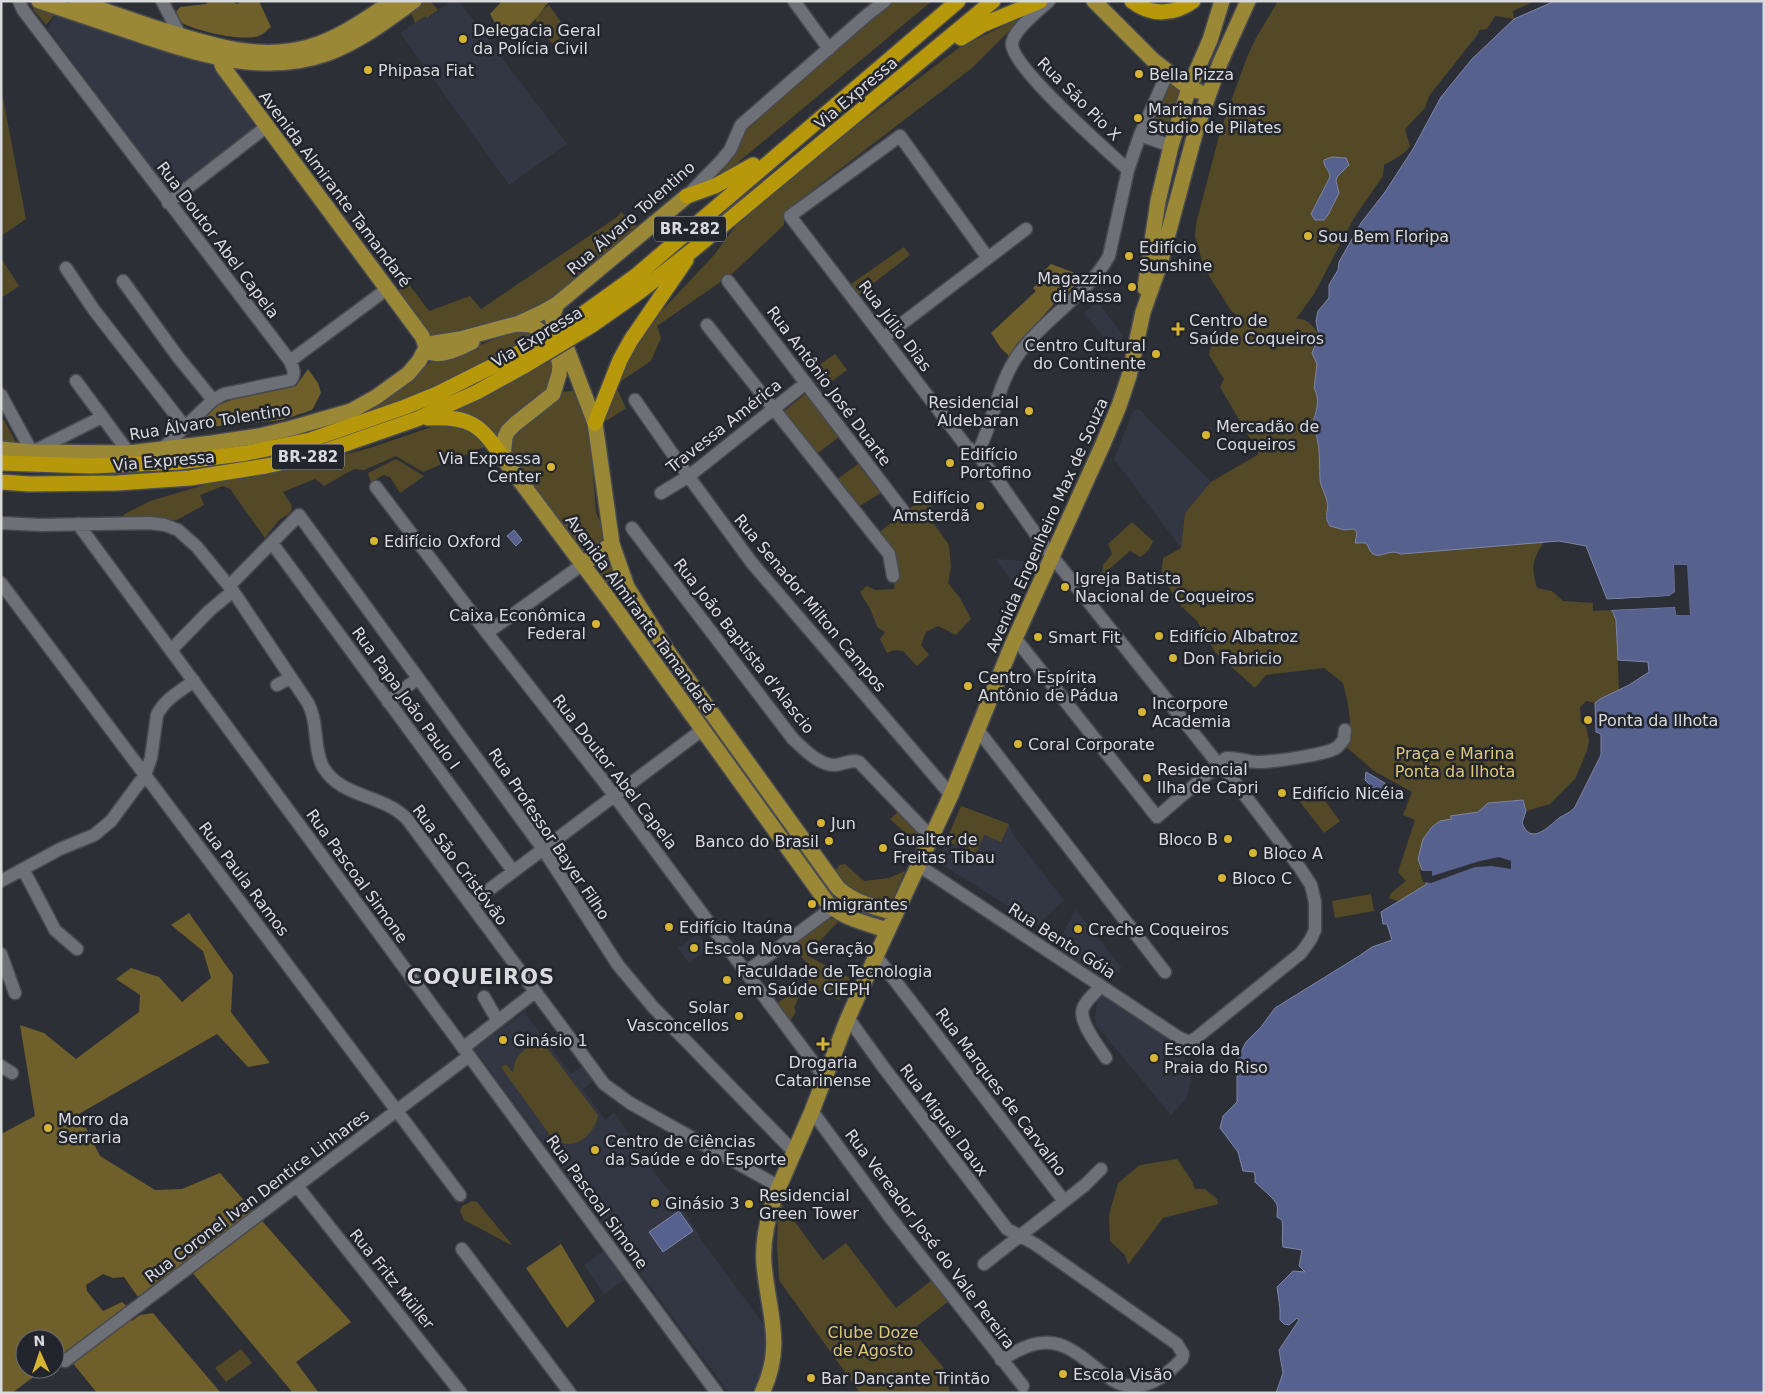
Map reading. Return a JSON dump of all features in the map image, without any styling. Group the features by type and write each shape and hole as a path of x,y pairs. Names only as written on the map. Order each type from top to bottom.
{"highway":[{"name":"Via Expressa","path":"586,321 796,138 958,1"},
{"name":"Via Expressa","path":"1,482 30,484 117,483 207,476 266,466 308,457 417,419 477,392 520,361 639,292 896,83 993,1"},
{"path":"896,83 982,25 1040,1"},
{"path":"1132,1 1142,8 1159,12 1173,11 1193,1"},
{"path":"687,196 736,176 796,138"},
{"path":"595,423 620,360 631,340 694,249"},
{"name":"Via Expressa","path":"1,463 91,466 180,462 247,453 310,440 429,398 520,361"},
{"path":"417,419 447,417 462,419 475,425 485,434 502,458"}],"main road":[{"path":"40,1 187,51 241,63 263,64 308,59 340,48 361,38 389,9"},
{"path":"76,1 207,44 233,50 286,51 322,42 389,9 414,1"},
{"path":"1094,1 1140,48 1168,72 1189,88 1208,94"},
{"name":"Avenida Engenheiro Max de Souza","path":"1144,312 1148,260 1158,201 1171,146 1189,88 1210,40 1222,1"},
{"path":"1210,40 1230,1"},
{"name":"Avenida Engenheiro Max de Souza","path":"762,1393 769,1375 775,1340 774,1321 764,1262 764,1245 770,1208 812,1111 848,1018 951,795 1015,638 1119,406 1129,376 1144,312 1160,264 1190,150 1220,63 1248,1"},
{"name":"Avenida Almirante Tamandaré","path":"220,59 223,67 266,127 428,343"},
{"path":"1168,72 1220,63"},
{"name":"Rua Álvaro Tolentino","path":"516,324 557,304 687,196"},
{"name":"Avenida Almirante Tamandaré","path":"557,304 552,317 562,336 595,423 612,544 627,587 670,655 844,894 866,904 895,913"},
{"path":"428,343 430,352 433,354 448,352 459,349 496,330 516,324 532,325 542,331 558,356 559,374 553,394"},
{"name":"Rua Álvaro Tolentino","path":"1,449 32,452 129,453 259,436 351,411 376,397 408,374 419,361 428,343"},
{"path":"502,458 505,437 514,424 553,394 568,388 584,391"},
{"name":"Avenida Almirante Tamandaré","path":"502,458 583,564 832,908 850,918 888,930"},
{"path":"583,564 612,544"},
{"path":"610,601 610,594 614,588 620,586 627,587"},
{"path":"832,908 844,894"}],"street":[{"name":"Rua Doutor Abel Capela","path":"19,1 22,10 290,361"},
{"path":"162,1 180,36"},
{"path":"794,1 829,49"},
{"name":"Rua Álvaro Tolentino","path":"687,196 730,150 742,125 885,1"},
{"name":"Rua São Pio X","path":"1049,1 1013,37 1014,53 1028,73 1050,96 1128,170"},
{"path":"977,454 1006,378 1016,359 1051,318 1102,269 1109,256 1128,170 1140,135 1168,72"},
{"path":"168,203 266,127"},
{"path":"1140,135 1171,146"},
{"name":"Rua Júlio Dias","path":"988,258 900,136 790,216 966,446 977,454 997,479 1052,556 1219,765 1225,769 1311,885 1315,902 1315,930 1301,953 1189,1042"},
{"path":"883,338 1026,229"},
{"path":"66,268 94,310 185,427"},
{"path":"122,281 178,357 213,400"},
{"name":"Rua Antônio José Duarte","path":"728,281 904,512"},
{"path":"162,449 213,400 230,393 291,380 294,376 294,371 290,361 387,289"},
{"path":"707,325 889,554 892,576"},
{"path":"76,381 129,453"},
{"name":"Travessa América","path":"661,494 688,476 806,383"},
{"path":"1,395 5,412 32,452 102,417"},
{"name":"Rua Senador Milton Campos","path":"635,400 752,563 951,795"},
{"name":"Rua Doutor Abel Capela","path":"376,487 614,795 825,1078"},
{"name":"Rua Professor Bayer Filho","path":"272,543 299,515 543,849 613,958 636,988 794,1152"},
{"name":"Rua São Cristóvão","path":"1,523 41,525 150,523 178,530 197,547 231,589 308,703 313,716 318,755 322,766 329,775 347,789 391,805 400,812 596,1075 613,1092 778,1186"},
{"name":"Rua Pascoal Simone","path":"78,524 717,1393"},
{"name":"Rua João Baptista d'Alascio","path":"632,528 792,739 826,764 859,762 931,837"},
{"path":"170,650 231,589 272,543"},
{"name":"Rua Papa João Paulo I","path":"272,543 513,871"},
{"path":"487,633 583,564"},
{"name":"Rua Paula Ramos","path":"1,583 460,1195"},
{"path":"1015,638 1157,817 1229,758 1261,762 1285,760 1327,751 1337,747 1344,739 1345,730"},
{"path":"277,686 290,678"},
{"path":"388,702 418,678"},
{"path":"1,881 60,848 94,835 111,821 146,775 151,758 157,715 160,709 165,702 194,681"},
{"path":"470,904 702,730"},
{"path":"978,730 1165,972"},
{"name":"Rua Bento Góia","path":"918,865 1178,1037 1189,1042"},
{"path":"23,869 55,930 77,949"},
{"path":"746,972 832,908"},
{"path":"1,954 15,993"},
{"name":"Rua Marques de Carvalho","path":"876,956 1064,1201"},
{"path":"1101,986 1083,1006 1082,1015 1084,1024 1106,1058"},
{"name":"Rua Coronel Ivan Dentice Linhares","path":"65,1361 397,1111 466,1052 498,1021 535,992"},
{"path":"484,997 498,1021"},
{"name":"Rua Miguel Daux","path":"848,1018 1007,1230 1035,1244 1177,1344 1183,1354 1182,1359 1158,1381 1148,1385 1137,1386 1127,1386 1116,1382 1060,1344 1049,1343 1027,1347 1001,1360"},
{"name":"Rua Vereador José do Vale Pereira","path":"812,1111 889,1216 1023,1386"},
{"path":"984,1264 1085,1185 1101,1169"},
{"name":"Rua Fritz Müller","path":"297,1186 461,1393"},
{"path":"462,1249 570,1393"}],"shaded area":[{"path":"209,1 230,1 237,4 243,1 259,1 271,27 264,33 246,38 205,31 178,21 176,12 180,7 206,4"},
{"path":"451,1 459,1 567,144 509,185 400,33 426,16 428,18"},
{"path":"502,1 550,1 528,26 507,29 506,38 490,14"},
{"path":"57,14 214,67 255,126 170,192 47,28"},
{"path":"1051,264 1083,276 1083,279 1054,304 1016,345 1010,357 1000,347 991,333 1036,291 1033,288 1046,275 1043,272"},
{"path":"1097,301 1123,335 1117,354 1084,313"},
{"path":"308,369 318,383 321,393 312,410 282,420 193,430 199,419 209,410 222,403 253,394 296,386"},
{"path":"1139,409 1211,482 1185,513 1181,548 1114,459 1133,411"},
{"path":"995,559 1024,561 1017,587"},
{"path":"961,806 1009,824 1012,833 1064,900 1038,925 938,862"},
{"name":"Creche Coqueiros","path":"1076,910 1122,968 1106,982 1054,948"},
{"path":"189,913 233,975 231,1012 270,1063 248,1067 217,1034 79,1114 100,1156 155,1190 182,1189 220,1173 351,1322 296,1362 319,1393 293,1393 186,1265 161,1279 138,1297 124,1277 113,1278 103,1274 86,1285 87,1291 103,1311 122,1302 127,1306 132,1321 140,1315 153,1313 221,1393 97,1393 67,1356 65,1356 65,1329 15,1329 15,1379 31,1379 12,1393 1,1393 1,1134 35,1116 20,1025 44,1033 76,1059 139,1012 140,995 116,979 131,968 159,977 182,1002 211,978 203,951 171,925"},
{"name":"Escola Nova Geração","path":"698,934 709,948 689,963 678,948"},
{"name":"Escola da Praia do Riso","path":"1104,989 1175,1042 1192,1073 1187,1098 1171,1115 1096,1025 1097,1001"},
{"name":"Centro de Ciências da Saúde e do Esporte","path":"524,1012 571,1074 584,1065 595,1080 583,1089 605,1120 614,1112 661,1181 679,1202 700,1236 678,1252 699,1237 767,1329 763,1368 753,1393 729,1393 474,1049"},
{"path":"561,1244 595,1301 567,1328 526,1268"},
{"path":"607,1249 628,1278 604,1294 584,1265"}],"green space":[{"path":"423,1 430,1 438,10 427,18 426,16 415,23 410,10"},
{"path":"891,1 932,1 724,174 713,178 741,134"},
{"name":"Praça e Marina Ponta da Ilhota","path":"1278,1 1535,1 1513,11 1514,19 1495,16 1487,29 1479,30 1478,34 1429,96 1425,108 1405,129 1410,146 1401,155 1384,165 1383,176 1354,218 1314,294 1296,319 1310,323 1319,336 1319,340 1314,347 1317,364 1314,387 1317,394 1317,406 1312,425 1318,445 1321,482 1327,502 1325,517 1344,530 1354,529 1359,544 1366,543 1372,553 1376,555 1394,552 1401,554 1544,542 1537,554 1533,569 1537,588 1552,591 1563,601 1593,603 1593,611 1612,610 1616,620 1619,690 1595,703 1586,701 1580,708 1581,723 1586,726 1589,741 1587,751 1575,779 1550,804 1526,811 1525,805 1488,803 1478,812 1451,816 1452,819 1427,884 1399,902 1389,898 1391,893 1406,881 1398,872 1415,820 1403,815 1412,792 1374,771 1344,745 1350,738 1350,721 1343,683 1324,668 1266,675 1255,688 1215,652 1197,621 1181,606 1161,576 1163,558 1181,548 1185,513 1211,482 1259,454 1220,387 1224,379 1209,355 1214,342 1236,326 1239,321 1204,268 1195,236 1196,224 1220,132 1247,57"},
{"path":"549,5 568,32 552,44 533,16"},
{"path":"34,6 55,14 46,25 33,9"},
{"path":"1024,16 972,68 784,212 784,225 732,274 657,326 661,338 651,361 615,385 626,408 606,421 613,384 641,333 714,255 745,214 960,47"},
{"path":"1171,81 1182,89 1167,134 1150,132"},
{"path":"1,88 26,219 1,236"},
{"path":"621,212 639,228 549,304 478,332 434,336 424,327 397,292 408,283 429,311 470,296 481,309 617,217"},
{"path":"904,247 910,255 856,297 848,286"},
{"path":"1,258 19,286 1,298"},
{"path":"518,329 540,334 470,371 420,394 347,420 412,377 434,359 471,349"},
{"path":"835,354 847,370 821,389 809,372"},
{"path":"553,359 556,365 550,388 522,411 498,440 470,415 452,413 504,386"},
{"path":"572,391 578,393 589,422 596,512 607,538 584,556 509,456 509,439 549,401 562,392"},
{"path":"805,394 839,437 814,456 781,414"},
{"path":"1,420 4,420 18,446 1,443"},
{"path":"449,421 465,424 489,445 423,472 396,456 364,470 354,469 324,486 315,479 283,492 292,509 290,513 279,520 265,538 230,489 223,486 200,495 204,505 177,520 126,518 123,515 150,501 211,483 253,477 370,448"},
{"path":"396,459 424,476 400,493 390,477 383,475 371,483 368,473"},
{"path":"858,464 881,493 858,507 833,482"},
{"path":"936,488 943,498 925,511 949,545 951,567 948,583 960,598 971,619 956,635 938,626 926,632 921,645 929,655 917,666 903,651 894,650 887,653 880,639 885,632 878,628 860,592 867,586 875,590 894,589 895,570 872,538"},
{"path":"1132,522 1153,541 1149,549 1140,557 1130,551 1093,583 1087,591 1087,583 1103,571 1103,565 1112,554 1108,544"},
{"path":"610,552 617,579 608,581 605,587 591,565"},
{"path":"1314,786 1340,821 1324,833 1297,798"},
{"path":"961,806 1009,824 1001,842 984,835 976,853 946,841"},
{"path":"901,809 922,833 916,843 890,819"},
{"path":"845,864 864,881 889,878 905,871 889,908 848,892 833,872 840,865"},
{"path":"1371,894 1374,911 1335,918 1332,901"},
{"path":"826,917 839,921 806,955 850,978 839,1000 805,983 794,1008 796,1012 788,1024 775,1005 815,975 792,944"},
{"path":"527,1048 547,1048 598,1115 592,1130 581,1140 569,1144 554,1141 501,1067 506,1064 513,1073 517,1059"},
{"path":"1177,1159 1192,1181 1195,1189 1205,1189 1217,1199 1218,1204 1163,1218 1128,1265 1125,1255 1110,1241 1109,1215 1118,1183 1140,1165"},
{"path":"472,1201 477,1202 513,1246 464,1220 460,1211 462,1206"},
{"name":"Clube Doze de Agosto","path":"781,1203 823,1260 846,1243 896,1308 932,1280 949,1301 912,1330 943,1367 950,1392 860,1393 779,1280 777,1245 778,1218"},
{"path":"241,1349 252,1363 226,1382 215,1368"}],"water":[{"path":"1555,1 1764,1 1764,1393 1276,1393 1283,1373 1279,1350 1299,1320 1297,1318 1289,1325 1284,1324 1280,1320 1277,1287 1293,1271 1305,1272 1299,1266 1302,1250 1283,1247 1283,1223 1277,1217 1276,1203 1255,1182 1254,1172 1243,1171 1238,1152 1220,1128 1223,1116 1237,1102 1237,1060 1246,1042 1261,1027 1275,1008 1372,947 1392,940 1387,924 1383,924 1381,912 1427,884 1418,859 1423,839 1432,827 1440,821 1452,819 1450,816 1478,812 1488,803 1523,800 1526,811 1522,823 1526,830 1535,834 1545,830 1573,809 1601,755 1601,734 1596,732 1595,703 1649,672 1648,662 1618,660 1616,620 1612,610 1675,607 1676,615 1690,614 1686,565 1674,566 1675,592 1669,596 1607,599 1586,546 1559,541 1401,554 1393,552 1376,555 1371,552 1366,543 1355,543 1357,533 1354,529 1344,530 1330,526 1326,515 1328,505 1320,481 1318,444 1312,425 1317,402 1314,388 1317,364 1312,353 1319,336 1316,321 1318,311 1329,298 1329,285 1338,270 1339,262 1361,223 1385,192 1413,149 1441,97 1472,59 1514,19"},
{"path":"1332,157 1346,158 1349,165 1337,177 1339,193 1328,215 1324,220 1315,220 1311,214 1330,177 1324,160"},
{"path":"514,530 522,540 516,546 507,536"},
{"path":"1366,772 1385,783 1385,790 1373,788 1365,780"},
{"path":"679,1211 693,1231 663,1252 649,1232"}],"pier":[{"path":"1674,565 1687,565 1690,615 1676,615 1675,607 1609,610 1612,608 1675,604 1678,606 1678,613 1687,612 1684,567 1677,568 1678,592 1670,598 1607,602 1605,600 1669,596 1675,592"},
{"path":"1499,857 1511,861 1511,869 1492,866 1475,867 1431,883 1423,882 1419,869 1432,871 1432,876"}],"place":[{"name":"Delegacia Geral da Polícia Civil","path":"463,39"},
{"name":"Phipasa Fiat","path":"368,70"},
{"name":"Bella Pizza","path":"1139,74"},
{"name":"Mariana Simas Studio de Pilates","path":"1138,118"},
{"name":"Sou Bem Floripa","path":"1308,236"},
{"name":"Edifício Sunshine","path":"1129,256"},
{"name":"Magazzino di Massa","path":"1132,287"},
{"name":"Centro de Saúde Coqueiros","path":"1178,329"},
{"name":"Centro Cultural do Continente","path":"1156,354"},
{"name":"Residencial Aldebaran","path":"1029,411"},
{"name":"Mercadão de Coqueiros","path":"1206,435"},
{"name":"Edifício Portofino","path":"950,463"},
{"name":"Via Expressa Center","path":"551,467"},
{"name":"Edifício Amsterdã","path":"980,506"},
{"name":"Edifício Oxford","path":"374,541"},
{"name":"Igreja Batista Nacional de Coqueiros","path":"1065,587"},
{"name":"Caixa Econômica Federal","path":"596,624"},
{"name":"Edifício Albatroz","path":"1159,636"},
{"name":"Smart Fit","path":"1038,637"},
{"name":"Don Fabricio","path":"1173,658"},
{"name":"Centro Espírita Antônio de Pádua","path":"968,686"},
{"name":"Incorpore Academia","path":"1142,712"},
{"name":"Ponta da Ilhota","path":"1588,720"},
{"name":"Coral Corporate","path":"1018,744"},
{"name":"Residencial Ilha de Capri","path":"1147,778"},
{"name":"Edifício Nicéia","path":"1282,793"},
{"name":"Jun","path":"821,823"},
{"name":"Bloco B","path":"1228,839"},
{"name":"Banco do Brasil","path":"829,841"},
{"name":"Gualter de Freitas Tibau","path":"883,848"},
{"name":"Bloco A","path":"1253,853"},
{"name":"Bloco C","path":"1222,878"},
{"name":"Imigrantes","path":"812,904"},
{"name":"Edifício Itaúna","path":"669,927"},
{"name":"Creche Coqueiros","path":"1078,929"},
{"name":"Escola Nova Geração","path":"694,948"},
{"name":"Faculdade de Tecnologia em Saúde CIEPH","path":"727,980"},
{"name":"Solar Vasconcellos","path":"739,1016"},
{"name":"Ginásio 1","path":"503,1040"},
{"name":"Drogaria Catarinense","path":"823,1044"},
{"name":"Escola da Praia do Riso","path":"1154,1058"},
{"name":"Morro da Serraria","path":"48,1128"},
{"name":"Centro de Ciências da Saúde e do Esporte","path":"595,1150"},
{"name":"Ginásio 3","path":"655,1203"},
{"name":"Residencial Green Tower","path":"749,1204"},
{"name":"Escola Visão","path":"1063,1374"},
{"name":"Bar Dançante Trintão","path":"811,1378"}],"district":[{"name":"COQUEIROS","path":"481,977"}]}
